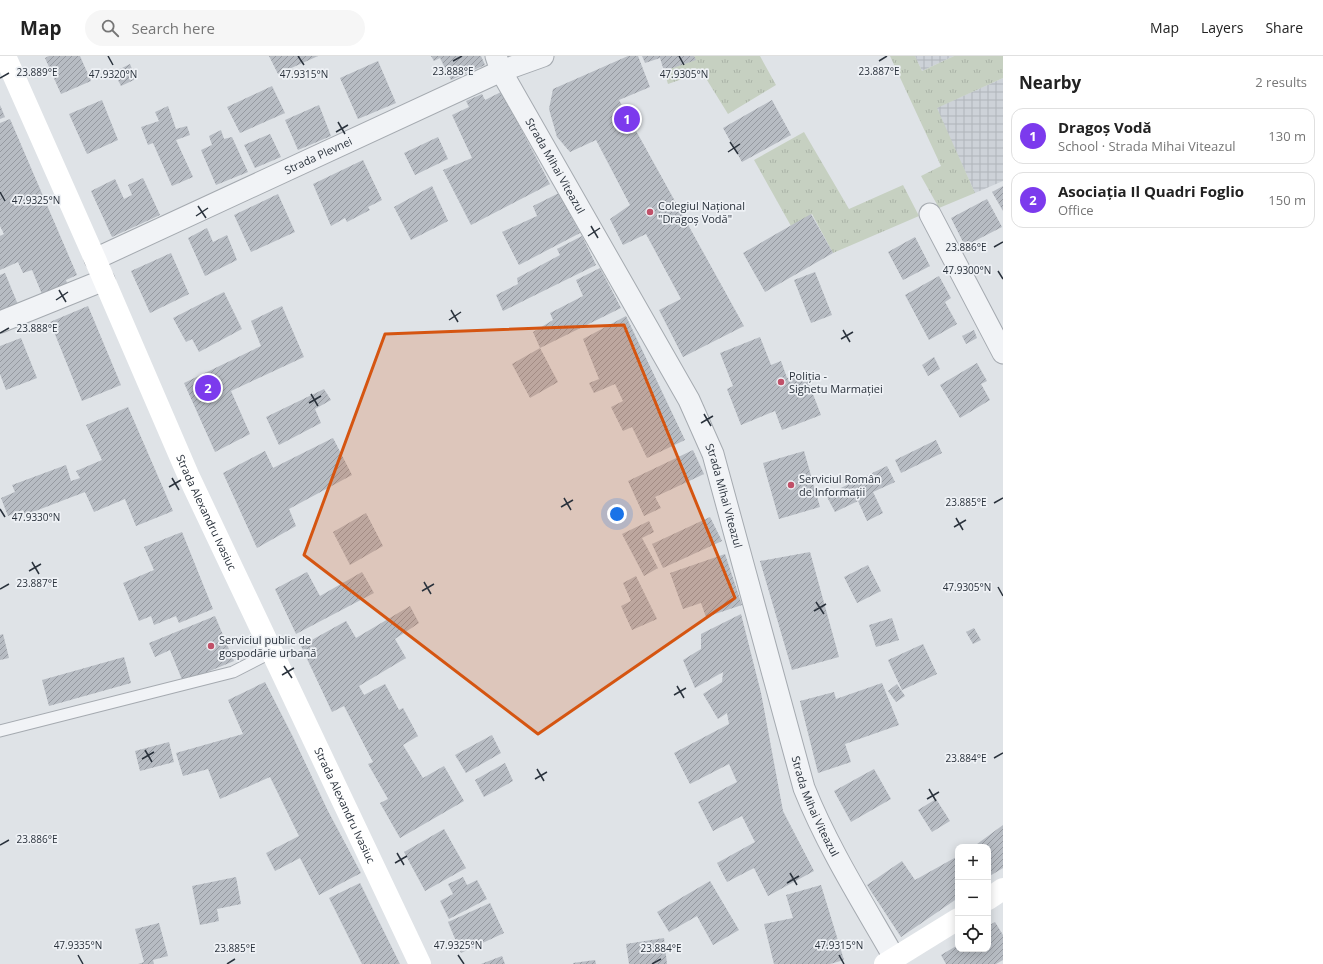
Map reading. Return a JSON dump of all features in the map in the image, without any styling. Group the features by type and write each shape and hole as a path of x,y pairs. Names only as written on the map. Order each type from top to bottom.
{"main road":[{"name":"Strada Alexandru Ivasiuc","path":"5,56 189,477 420,964"},
{"path":"991,897 1003,889"},
{"path":"892,962 955,921"}],"street":[{"name":"Strada Plevnei","path":"95,260 499,64 543,56"},
{"name":"Strada Mihai Viteazul","path":"499,64 690,400 713,454 804,788 817,819 892,962"},
{"path":"930,214 998,327 1003,353"},
{"path":"0,322 104,280"}],"lane":[{"path":"0,730 233,672 272,652"}],"highlighted area":[{"path":"624,325 735,598 538,734 304,555 385,334"}],"shaded area":[{"path":"915,56 954,56 922,71"},
{"path":"1003,78 1003,181 975,193 936,108"}],"green space":[{"path":"694,56 760,56 776,85 728,114 702,72 668,84 664,71 695,60"},
{"path":"890,56 915,56 922,71 954,56 1003,56 1003,78 937,108 975,193 939,208 921,176 941,166"},
{"path":"804,132 849,209 903,185 919,216 833,253 812,214 791,226 754,160"}],"building":[{"path":"49,56 80,56 91,81 61,94 45,58"},
{"path":"269,56 318,56 278,74"},
{"path":"431,56 481,56 485,65 451,80 440,58 434,61"},
{"name":"Colegiul Național \"Dragoș Vodă\"","path":"628,56 638,56 650,87 619,100 744,326 683,357 659,310 681,299 646,234 623,245 610,219 630,205 596,140 570,152 557,137 549,109 553,89"},
{"path":"642,56 694,56 696,60 664,71 660,58 645,63"},
{"path":"378,61 396,103 358,119 340,78"},
{"path":"130,64 136,79 121,86 114,72"},
{"path":"272,86 285,113 240,133 227,107"},
{"path":"503,91 550,184 471,225 443,170 472,158 452,115 469,107 466,101 482,94 485,100"},
{"path":"102,100 118,140 87,154 69,114"},
{"path":"772,100 791,135 742,162 723,128"},
{"path":"0,105 5,117 0,119"},
{"path":"319,105 331,136 298,150 285,120"},
{"path":"168,106 176,129 187,126 190,135 176,140 193,177 172,186 153,143 148,145 141,127 159,121 155,112"},
{"path":"10,119 77,275 66,280 69,289 44,299 32,270 23,273 18,262 0,270 0,236 4,234 0,226 0,123"},
{"path":"221,130 224,139 232,137 248,172 216,185 201,150 212,145 209,136"},
{"path":"270,134 281,157 255,168 244,145"},
{"path":"438,137 448,159 415,175 404,153"},
{"path":"363,160 382,200 368,207 370,210 347,222 345,218 331,226 313,184"},
{"path":"143,178 160,215 112,237 91,191 115,179 124,199 132,195 128,185"},
{"path":"432,186 448,221 411,240 394,207"},
{"path":"1003,186 1003,211 992,192"},
{"path":"559,193 580,233 519,265 502,232 537,216 533,206"},
{"path":"278,194 295,232 251,252 234,215"},
{"path":"987,199 1002,227 965,246 951,218"},
{"path":"811,214 833,253 765,292 743,253"},
{"path":"207,228 213,242 227,235 237,260 205,276 188,238"},
{"path":"582,236 596,265 503,311 496,295 518,284 517,278 560,255 557,249"},
{"path":"915,237 930,266 903,280 888,252"},
{"path":"171,253 189,294 150,313 131,271"},
{"path":"600,268 621,308 540,348 533,332 553,320 550,313 583,296 576,280"},
{"path":"815,272 832,315 811,323 794,280"},
{"path":"5,273 19,307 0,315 0,275"},
{"path":"939,276 951,298 945,302 957,324 929,340 905,295"},
{"path":"224,292 242,329 199,352 192,339 186,342 173,318"},
{"path":"88,306 121,385 82,401 50,322"},
{"path":"282,306 304,357 231,391 250,434 215,452 184,383 261,346 251,321"},
{"path":"626,316 685,440 647,458 632,427 623,431 611,407 623,401 615,384 594,393 589,383 599,379 583,339"},
{"path":"974,330 977,338 966,344 962,336"},
{"path":"760,337 771,365 781,361 787,378 804,371 821,415 782,430 775,411 741,425 727,389 733,386 720,353"},
{"path":"21,338 37,378 6,390 0,374 0,346"},
{"path":"540,348 558,382 530,398 512,364"},
{"path":"934,357 940,369 928,376 922,365"},
{"path":"977,363 987,381 981,384 990,400 960,418 940,385"},
{"path":"324,389 331,400 315,409 321,423 279,445 266,417"},
{"path":"128,407 173,511 136,526 125,499 94,512 85,492 25,515 23,510 8,516 1,498 15,492 12,485 66,465 71,481 80,478 76,471 102,460 86,425"},
{"path":"333,438 352,475 289,509 296,526 257,548 223,473 265,451 273,468"},
{"path":"936,440 942,453 901,473 895,460"},
{"path":"693,450 704,474 655,497 661,508 644,516 628,481"},
{"name":"Serviciul Român de Informații","path":"804,451 820,507 779,519 763,463"},
{"path":"887,466 895,482 873,492 883,513 867,521 858,501 835,512 826,495"},
{"path":"366,513 383,546 350,565 333,532"},
{"path":"710,517 722,541 663,568 652,544"},
{"path":"649,521 654,532 642,538 658,568 644,576 622,534"},
{"path":"182,532 213,609 179,623 176,616 154,625 151,616 139,621 123,583 154,570 144,547"},
{"path":"810,552 839,657 792,670 760,561"},
{"path":"725,554 742,605 706,617 701,603 683,609 670,573"},
{"path":"868,565 881,591 857,603 844,577"},
{"path":"307,572 320,596 362,572 374,593 296,634 275,589"},
{"path":"636,576 657,619 632,630 621,606 631,601 623,583"},
{"path":"410,606 419,623 395,639 406,658 359,686 364,695 385,684 399,710 403,708 418,736 403,745 423,778 444,766 464,801 400,838 380,803 388,799 368,764 373,762 344,706 332,712 301,646 346,621 356,638"},
{"path":"741,614 761,693 783,811 814,871 768,896 754,868 727,882 717,863 755,842 742,816 713,831 698,802 737,782 729,764 690,784 674,753 729,724 727,713 718,719 703,694 722,682 723,672 695,688 683,660 701,649 701,634"},
{"path":"215,616 234,661 183,682 170,650 155,657 149,643"},
{"path":"892,618 899,640 876,647 869,625"},
{"path":"974,628 981,640 973,644 966,632"},
{"path":"3,634 9,658 0,660 0,635"},
{"path":"923,644 937,674 902,690 888,660"},
{"path":"124,657 131,683 49,706 42,680"},
{"path":"265,682 328,811 361,873 319,895 300,858 275,871 266,853 299,836 270,777 220,799 208,769 183,776 176,753 243,734 228,700"},
{"path":"882,683 899,725 845,744 851,762 818,773 800,701 834,692 836,699"},
{"path":"897,684 905,696 896,702 888,691"},
{"path":"492,735 501,753 466,773 455,755"},
{"path":"169,742 174,762 140,771 135,751"},
{"path":"505,763 513,781 484,797 475,780"},
{"path":"874,769 891,799 851,822 834,791"},
{"path":"936,799 950,821 932,832 918,810"},
{"path":"1003,825 1003,868 991,875 991,844 977,844"},
{"path":"444,829 466,868 425,891 404,852"},
{"path":"955,858 955,900 901,937 867,885 902,861 915,880"},
{"path":"236,877 241,904 217,909 219,921 200,925 192,886"},
{"path":"463,877 467,885 477,880 487,899 449,919 440,901 453,894 448,884"},
{"path":"710,881 739,930 713,945 697,916 669,932 657,912"},
{"path":"360,883 400,964 362,964 329,898"},
{"path":"821,885 844,960 830,964 774,964 764,924 793,918 786,895"},
{"path":"490,903 504,933 461,953 448,922"},
{"path":"995,922 1003,935 1003,960 996,964 946,964 941,955 955,947 955,952 991,952 991,924"},
{"path":"159,923 168,956 149,961 153,960 154,964 138,964 144,962 135,929"},
{"path":"664,938 667,964 629,964 626,944"},
{"path":"502,956 505,964 481,964"},
{"path":"595,960 596,964 573,964 573,963"}],"place":[{"name":"Dragoș Vodă","path":"627,119"},
{"name":"Colegiul Național \"Dragoș Vodă\"","path":"650,212"},
{"name":"Poliția - Sighetu Marmației","path":"781,382"},
{"name":"Asociația Il Quadri Foglio","path":"208,388"},
{"name":"Serviciul Român de Informații","path":"791,485"},
{"name":"Serviciul public de gospodărie urbană","path":"211,646"}]}
